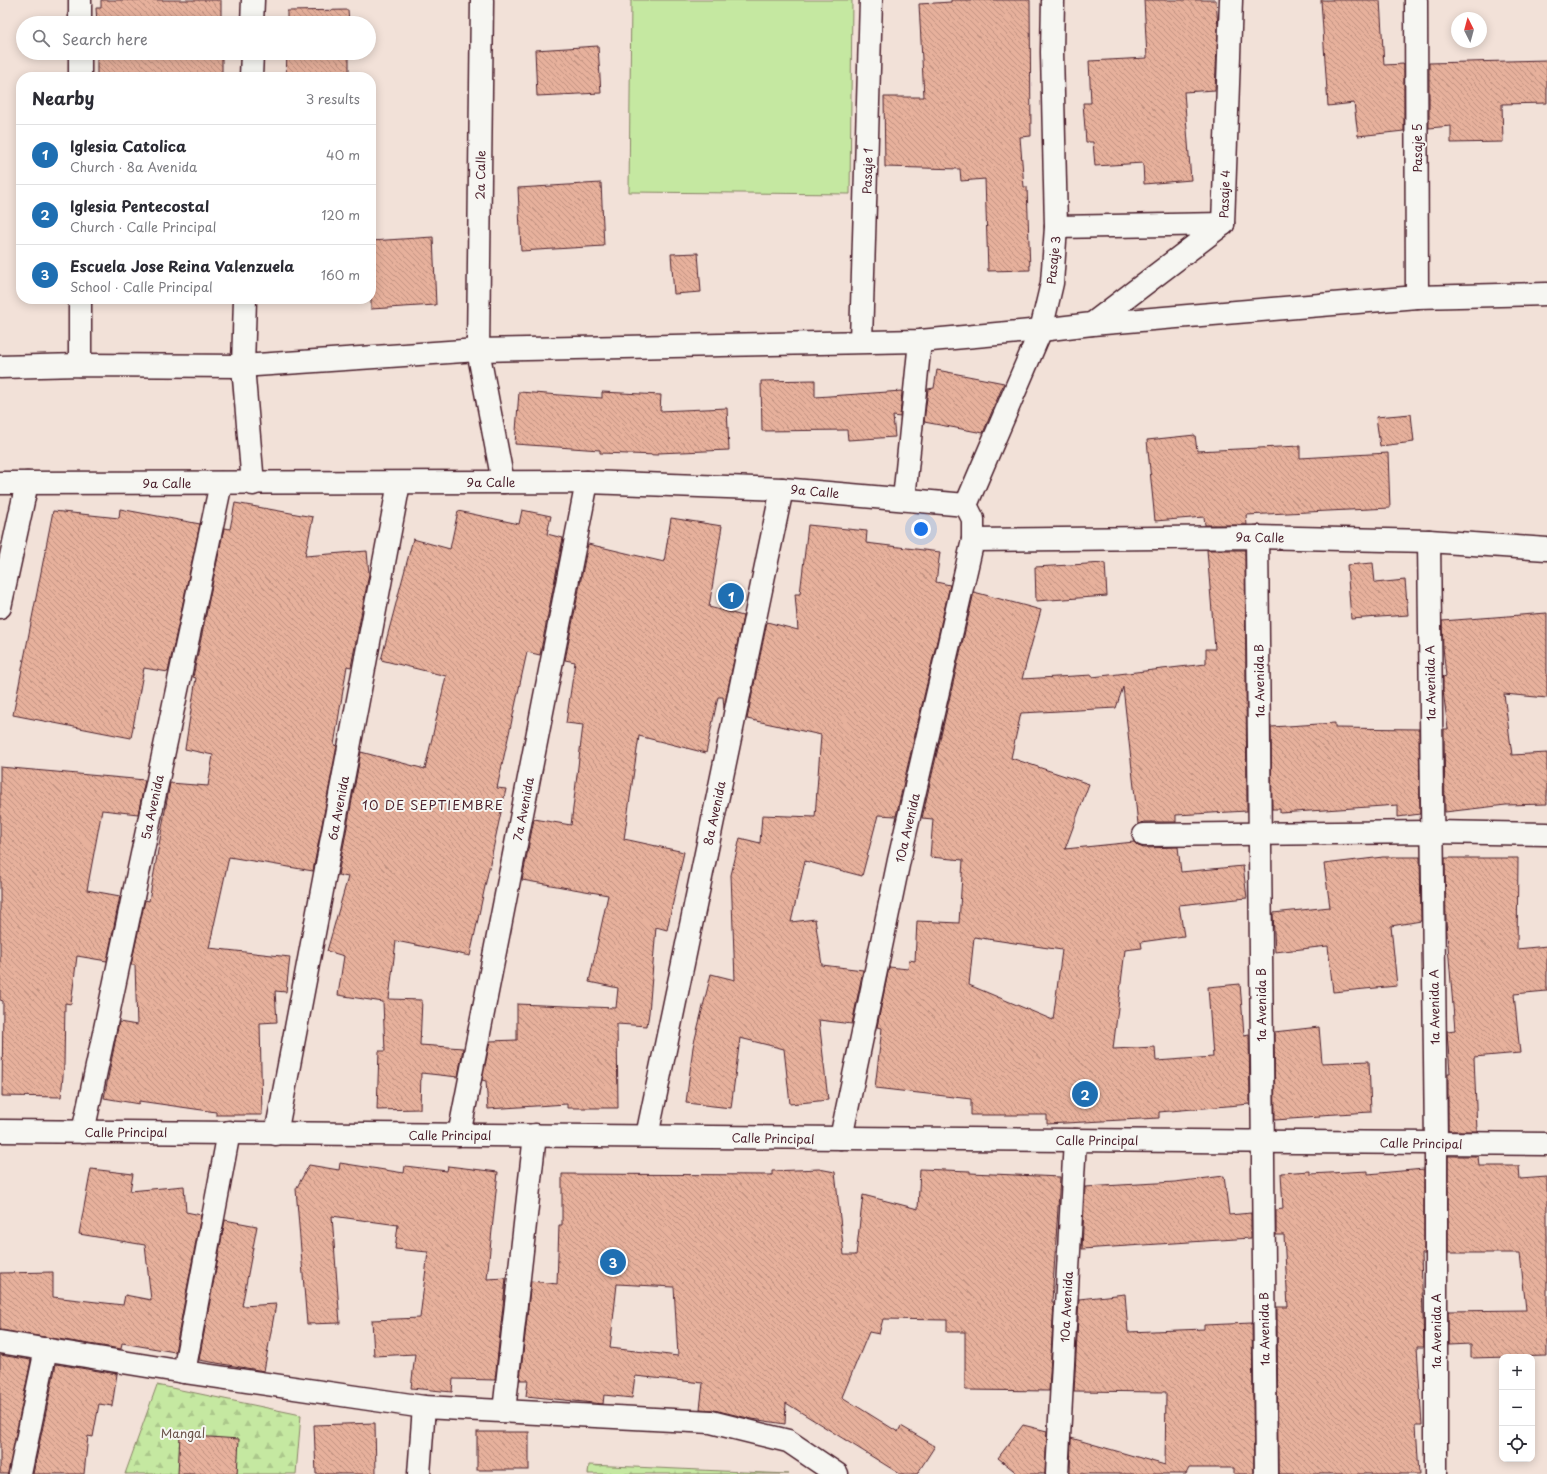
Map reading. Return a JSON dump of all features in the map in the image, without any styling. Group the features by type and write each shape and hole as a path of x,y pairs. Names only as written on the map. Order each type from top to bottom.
{"street":[{"path":"80,0 80,16"},
{"path":"252,16 253,0"},
{"name":"2a Calle","path":"482,0 478,350 503,482"},
{"name":"Pasaje 1","path":"861,341 871,0"},
{"name":"Pasaje 3","path":"971,521 1041,330 1052,283 1056,227 1052,52 1054,0"},
{"name":"Pasaje 4","path":"1092,324 1223,224 1231,0"},
{"name":"Pasaje 5","path":"1416,0 1417,297"},
{"path":"80,60 80,72"},
{"path":"251,72 252,60"},
{"path":"1056,227 1223,224"},
{"path":"0,367 80,365 243,366 478,350 861,341 920,341 1092,324 1417,297 1547,294"},
{"path":"80,304 80,365"},
{"path":"245,304 243,366 253,484"},
{"path":"904,499 920,341"},
{"name":"9a Calle","path":"0,483 253,484 588,482 782,489 904,499 971,521 1257,537 1429,541 1547,549"},
{"name":"7a Avenida","path":"459,1135 588,482"},
{"path":"0,608 27,483"},
{"name":"5a Avenida","path":"83,1132 221,483"},
{"name":"6a Avenida","path":"276,1134 399,483"},
{"name":"8a Avenida","path":"646,1136 782,489"},
{"name":"10a Avenida","path":"841,1138 971,521"},
{"name":"1a Avenida B","path":"1257,537 1266,1474"},
{"name":"1a Avenida A","path":"1429,541 1436,1143 1436,1474"},
{"path":"1144,835 1432,832 1547,834"},
{"name":"Calle Principal","path":"0,1131 1547,1144"},
{"path":"184,1372 229,1132"},
{"path":"504,1411 535,1135"},
{"name":"10a Avenida","path":"1058,1474 1075,1140"},
{"path":"0,1342 184,1372 424,1407 711,1422 788,1441 837,1474"},
{"path":"20,1474 46,1349"},
{"path":"420,1474 424,1407"}],"green space":[{"path":"631,0 852,0 850,194 629,192"},
{"name":"Mangal","path":"157,1385 301,1415 296,1474 125,1474"},
{"path":"589,1465 788,1474 588,1474"}],"building":[{"path":"101,0 221,0 221,16 97,16 96,8 101,8"},
{"path":"951,0 1030,0 1031,136 1020,137 1024,187 1027,187 1030,270 988,271 985,179 961,181 960,169 885,167 884,97 924,97 919,4 951,2"},
{"path":"1144,0 1216,0 1218,27 1215,90 1184,92 1191,180 1144,184 1143,163 1095,166 1093,142 1086,142 1083,103 1091,103 1089,61 1147,58"},
{"path":"1321,0 1380,0 1384,65 1404,64 1404,131 1358,136 1354,103 1328,106"},
{"path":"348,10 348,16 287,16 287,11"},
{"path":"598,46 601,93 537,96 535,50"},
{"path":"97,60 222,60 222,72 97,72"},
{"path":"287,60 349,60 349,72 286,72"},
{"path":"1547,60 1547,103 1502,104 1503,142 1451,143 1451,126 1429,128 1429,63"},
{"path":"601,183 604,246 521,251 518,188"},
{"path":"433,237 436,305 371,309 371,304 376,304 376,241"},
{"path":"698,253 701,292 674,294 671,254"},
{"path":"937,370 1004,383 983,433 924,422 928,389 934,388"},
{"path":"815,380 815,397 902,391 900,417 893,416 895,437 848,440 847,430 762,431 761,381"},
{"path":"519,392 602,398 602,392 661,395 660,411 727,408 729,450 658,453 658,455 600,453 600,450 515,444"},
{"path":"1411,414 1414,442 1380,446 1376,417"},
{"path":"1195,435 1197,451 1300,446 1300,458 1388,453 1390,508 1246,515 1247,525 1205,525 1204,517 1155,521 1147,440"},
{"path":"235,503 313,517 305,556 367,551 369,574 351,667 347,666 334,745 337,746 313,871 229,857 209,948 290,957 286,992 275,991 277,1022 260,1023 262,1115 216,1115 216,1112 139,1101 139,1104 104,1098 119,1022 137,1025 135,965 131,965 145,900 149,901 170,783 208,786 213,755 185,749 196,678 193,677 224,528 230,529"},
{"path":"120,509 200,524 168,672 144,668 131,738 13,715 53,511 119,518"},
{"path":"522,510 551,516 547,534 563,538 540,655 527,652 497,788 506,789 470,956 396,941 389,999 422,1000 420,1045 463,1048 458,1077 421,1073 420,1109 377,1110 379,1051 385,1051 383,1002 338,995 344,956 327,951 348,877 338,875 361,752 425,769 446,676 381,660 413,539 450,549 458,511 519,524"},
{"path":"671,518 722,526 709,607 743,616 724,708 723,697 718,697 706,753 639,736 624,839 684,852 667,930 656,927 647,1026 617,1024 618,1108 567,1108 567,1104 488,1109 486,1081 482,1080 490,1041 517,1040 517,1004 616,1008 618,988 589,982 608,895 522,880 534,819 571,825 583,725 566,723 575,662 565,660 588,544 664,562"},
{"path":"808,525 867,531 866,543 940,552 936,582 950,585 896,816 878,815 862,876 805,861 791,922 815,919 822,965 863,970 852,1024 819,1020 828,1100 790,1104 784,1049 740,1038 731,1108 686,1103 693,1047 711,974 735,980 731,875 740,838 760,843 762,815 815,817 821,735 747,719 767,622 798,630 795,594 800,594"},
{"path":"1207,550 1245,550 1247,811 1176,815 1176,822 1144,822 1138,824 1123,687 1116,708 1021,713 1011,758 1089,784 1065,849 1134,842 1138,846 1144,848 1178,847 1181,872 1243,866 1247,898 1179,905 1184,936 1141,942 1142,948 1125,950 1113,1049 1155,1047 1156,1061 1213,1057 1208,987 1240,984 1244,1035 1249,1034 1250,1104 1159,1112 1159,1118 1047,1124 1047,1115 971,1115 971,1099 875,1088 882,1028 877,1027 889,967 908,969 909,960 915,961 917,921 959,923 963,860 930,857 933,819 922,818 974,592 1041,610 1022,679 1092,675 1092,677 1206,664 1206,649 1215,649","holes":["974,937 1062,950 1053,1020 969,985"]},
{"path":"1105,563 1107,596 1036,601 1035,567"},
{"path":"1373,563 1375,583 1405,580 1408,615 1351,619 1347,565"},
{"path":"1547,613 1547,698 1504,694 1512,755 1547,753 1547,804 1506,805 1445,812 1444,729 1448,729 1443,690 1443,677 1446,676 1442,621"},
{"path":"1335,723 1335,728 1419,729 1420,814 1398,817 1398,805 1280,813 1280,809 1272,809 1271,727"},
{"path":"0,767 145,780 138,814 102,810 87,890 120,896 107,961 77,956 71,1004 65,1003 64,1065 61,1097 2,1096 3,1001 0,1000"},
{"path":"1383,857 1420,857 1421,921 1391,926 1397,986 1333,992 1328,946 1275,952 1273,913 1330,907 1324,864"},
{"path":"1445,858 1518,858 1517,949 1547,946 1547,991 1514,994 1520,1053 1474,1057 1477,1131 1448,1131 1448,1073 1450,1073 1447,1031 1455,1030 1446,922"},
{"path":"1319,1027 1322,1063 1369,1061 1371,1112 1320,1115 1320,1117 1275,1120 1274,1032"},
{"path":"1448,1156 1478,1156 1479,1166 1519,1166 1520,1179 1547,1177 1547,1356 1535,1356 1535,1354 1499,1354 1499,1357 1471,1358 1471,1344 1448,1345 1448,1311 1526,1310 1520,1253 1448,1253"},
{"path":"340,1163 404,1173 405,1166 447,1171 448,1166 498,1172 487,1279 506,1278 495,1380 453,1379 452,1392 411,1388 415,1354 374,1356 372,1320 420,1318 428,1252 395,1249 398,1225 332,1216 340,1323 307,1324 296,1189 309,1165 339,1170"},
{"path":"91,1169 133,1174 130,1191 184,1186 186,1212 201,1215 175,1352 122,1343 121,1349 0,1330 0,1273 53,1272 53,1297 123,1305 125,1295 151,1300 145,1245 79,1234"},
{"path":"819,1169 835,1172 844,1255 856,1255 863,1195 918,1209 920,1169 1060,1177 1052,1302 1054,1302 1049,1391 965,1390 965,1332 947,1332 947,1320 883,1319 879,1334 869,1332 842,1397 898,1432 901,1426 935,1446 917,1474 900,1474 786,1403 785,1424 752,1419 714,1410 700,1409 703,1383 635,1376 632,1398 604,1395 603,1404 526,1396 528,1380 520,1380 531,1281 557,1284 559,1225 562,1225 562,1174 772,1175 772,1171","holes":["617,1284 674,1287 678,1356 610,1348"]},
{"path":"1424,1169 1424,1254 1421,1254 1424,1347 1417,1347 1422,1425 1416,1425 1419,1474 1278,1474 1277,1307 1288,1307 1284,1235 1276,1235 1276,1210 1283,1209 1281,1173 1310,1171 1310,1174 1368,1171 1368,1174"},
{"path":"1224,1176 1229,1215 1251,1213 1251,1238 1082,1249 1085,1187 1175,1182"},
{"path":"225,1220 257,1226 242,1306 276,1304 264,1371 199,1360"},
{"path":"1125,1294 1128,1332 1204,1329 1204,1325 1252,1323 1254,1474 1234,1474 1234,1468 1189,1468 1186,1474 1070,1474 1071,1438 1165,1465 1166,1392 1074,1391 1079,1299"},
{"path":"0,1355 31,1360 8,1474 0,1474"},
{"path":"56,1364 117,1374 112,1406 99,1404 93,1437 88,1436 84,1474 33,1474"},
{"path":"375,1423 376,1474 316,1474 314,1425"},
{"path":"1023,1425 1047,1431 1045,1474 1018,1474 998,1458"},
{"path":"477,1432 529,1432 529,1470 477,1470"},
{"path":"180,1435 239,1439 237,1474 178,1474"}],"place":[{"name":"Iglesia Catolica","path":"731,596"},
{"name":"Iglesia Pentecostal","path":"1085,1094"},
{"name":"Escuela Jose Reina Valenzuela","path":"613,1262"}],"district":[{"name":"10 DE SEPTIEMBRE","path":"433,804"}]}
